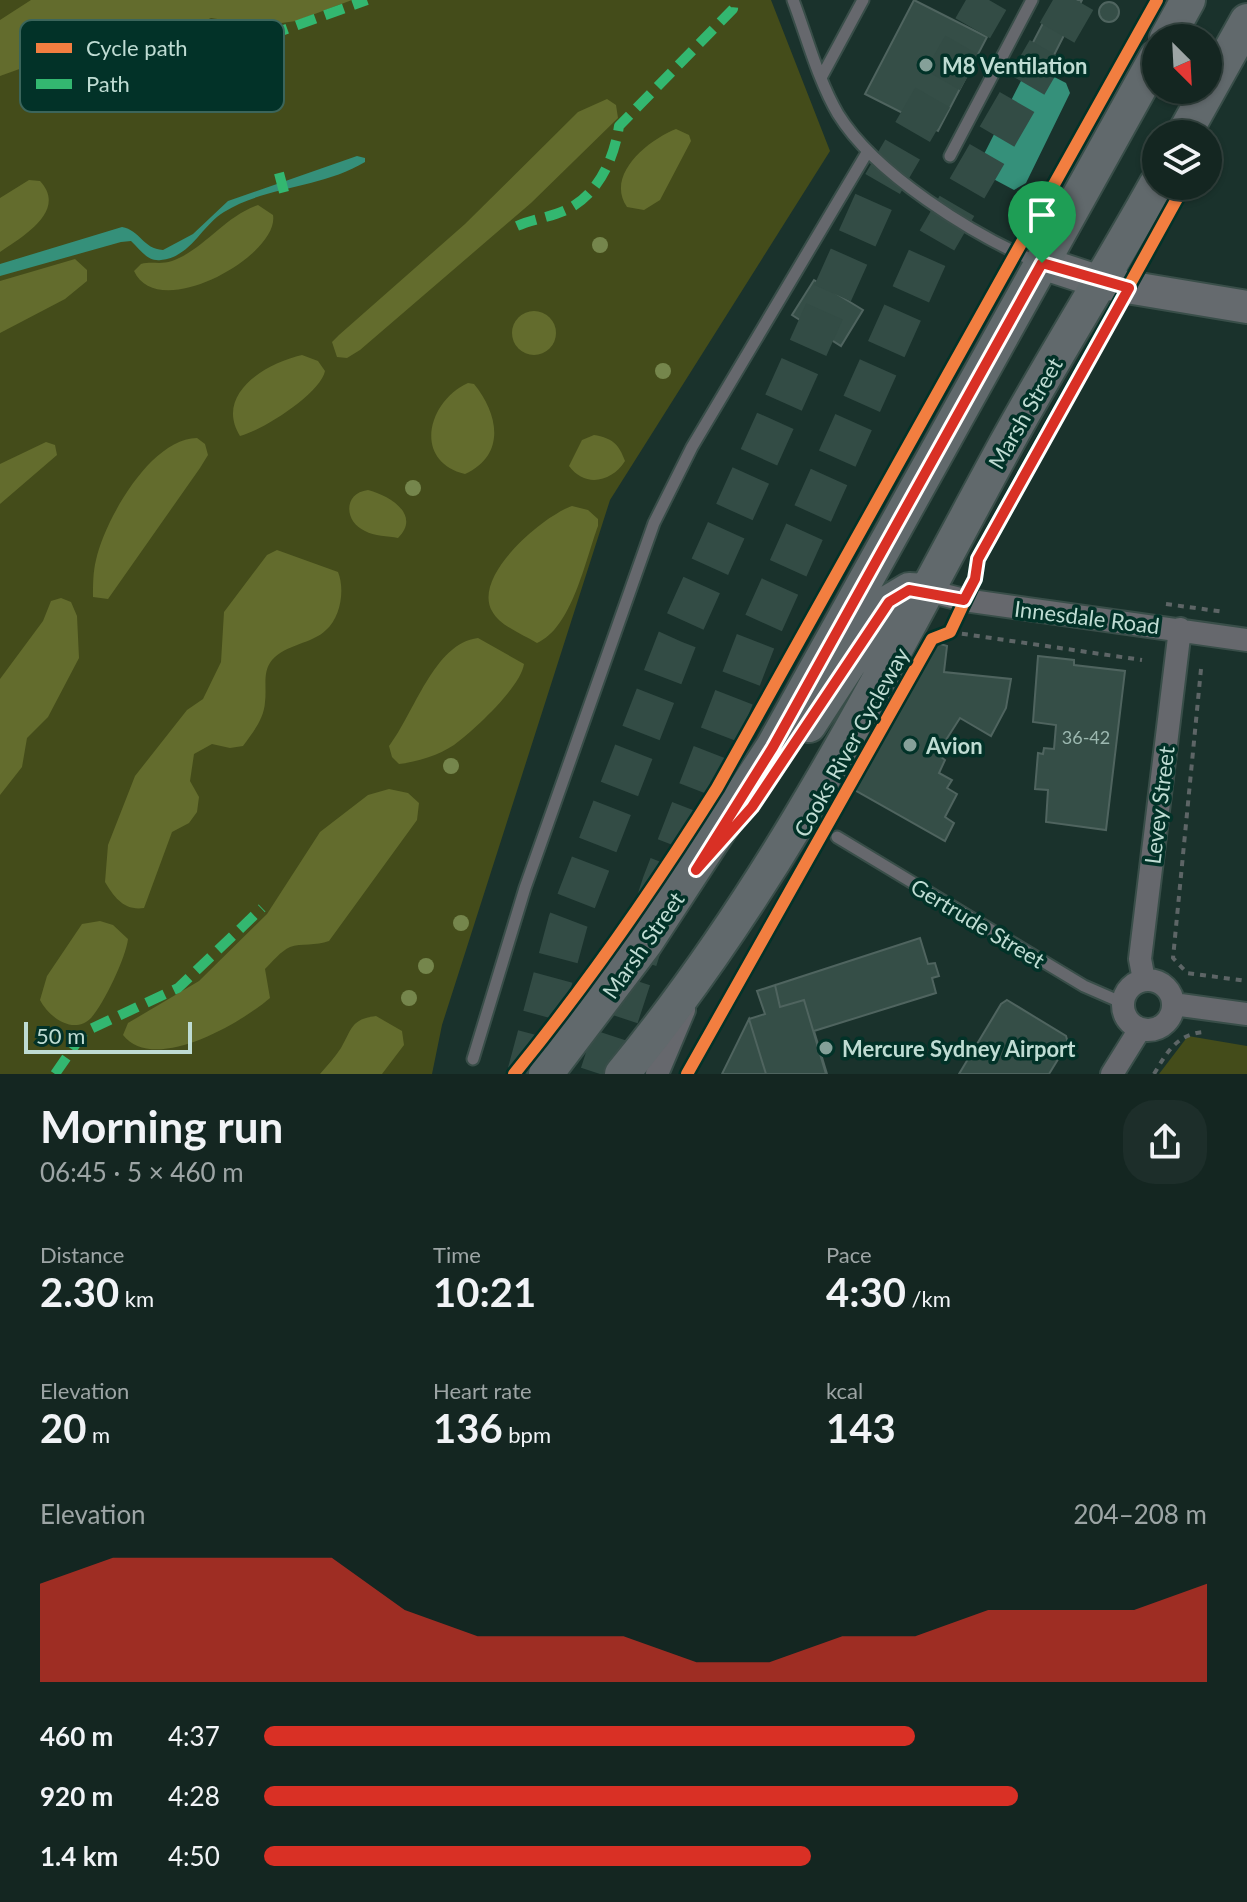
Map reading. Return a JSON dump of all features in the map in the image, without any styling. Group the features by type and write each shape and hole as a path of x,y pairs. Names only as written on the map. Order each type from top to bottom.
{"main road":[{"path":"1175,24 1188,0"},
{"path":"1192,120 1247,21"},
{"name":"Marsh Street","path":"546,1074 696,870 773,747 1142,83"},
{"name":"Marsh Street","path":"622,1074 700,972 808,805 1007,442 1103,283 1148,200"},
{"path":"1042,263 1103,283 1247,307"},
{"path":"696,870 761,795 889,602 909,590 928,591"}],"street":[{"name":"Innesdale Road","path":"928,591 964,600 1247,640"},
{"name":"Levey Street","path":"1144,980 1140,959 1180,629"},
{"name":"Marsh Street","path":"657,1074 700,972"},
{"path":"1140,1029 1125,1016 1123,1003 1132,986 1144,980 1164,985 1173,1004"},
{"path":"1173,1004 1247,1014"},
{"path":"1112,1074 1140,1029 1163,1025 1173,1004"}],"lane":[{"path":"793,0 838,114 868,151 949,216 1042,263"},
{"path":"822,76 863,0"},
{"path":"950,156 1028,1"},
{"path":"473,1059 525,888 654,523 692,447 868,151"},
{"name":"Gertrude Street","path":"837,837 1074,980 1123,1003"}],"path":[{"path":"964,600 950,632 1142,660"},
{"path":"1201,669 1173,958 1187,973 1247,981"},
{"path":"1154,1074 1180,1038 1188,1033 1207,1032"}],"shaded area":[{"path":"0,0 771,0 830,151 610,500 442,1025 432,1074 0,1074"},
{"path":"31,0 352,0 284,23 284,20 211,18 20,20 20,69 0,76 0,20"},
{"path":"1035,67 1066,83 1070,93 1026,183 1014,190 984,174 979,164 1025,73"},
{"path":"607,99 616,105 618,118 531,203 360,350 347,358 337,357 332,342 339,335 465,224 578,112"},
{"path":"676,129 689,135 691,141 660,200 644,210 627,207 621,183 625,171 642,150"},
{"path":"357,156 365,158 365,162 348,171 240,203 216,218 188,247 171,258 152,259 131,241 121,242 0,276 0,264 122,227 156,249 163,250 193,234 228,201"},
{"path":"29,180 40,181 47,192 49,203 45,213 30,231 0,252 0,198"},
{"path":"258,205 273,215 270,231 258,248 215,278 190,287 167,290 147,285 134,271 141,264 168,262 184,256 234,218"},
{"path":"75,259 87,270 87,281 65,299 0,333 0,281"},
{"path":"534,311 549,318 556,333 549,348 534,355 519,348 512,333 519,318"},
{"path":"302,355 318,361 325,371 321,380 289,410 240,436 234,421 234,407 239,394 260,373"},
{"path":"468,383 474,384 489,408 494,433 488,456 465,474 448,467 437,457 432,444 432,430 435,416 443,403"},
{"path":"594,435 614,443 625,461 606,478 590,480 575,473 569,466 582,440"},
{"path":"197,438 205,444 208,455 200,468 108,599 93,597 94,569 101,543 132,484 163,452 180,442"},
{"path":"46,442 55,445 57,455 0,504 0,464"},
{"path":"368,490 400,507 406,521 398,538 369,533 353,521 349,508 351,502 354,496"},
{"path":"572,506 588,510 598,519 598,526 568,609 549,635 537,643 506,625 492,611 489,597 492,581 501,565 529,534"},
{"path":"277,550 338,572 341,594 335,618 320,635 284,651 272,660 266,675 263,714 243,746 230,748 212,744 194,754 190,781 199,797 197,812 189,823 172,832 144,908 125,905 105,882 108,845 135,776 187,710 203,699 221,662 224,612 267,555"},
{"path":"61,598 71,602 77,616 79,658 48,717 27,738 22,767 0,795 0,679 43,621 51,601"},
{"path":"478,638 524,664 521,674 506,696 454,745 428,758 399,764 392,757 389,746 426,682 449,652"},
{"path":"389,789 408,793 419,803 417,820 329,941 290,947 265,969 270,998 218,1031 175,1047 154,1049 137,1046 123,1035 128,1023 199,981 267,914 320,832 368,795"},
{"path":"100,921 113,925 128,939 123,957 114,980 91,1018 77,1025 62,1022 40,1000 47,976 82,924"},
{"path":"376,1016 402,1031 404,1045 382,1074 320,1074 341,1048 353,1026"},
{"path":"1188,1036 1247,1046 1247,1074 1159,1074"}],"building":[{"name":"M8 Ventilation","path":"914,0 987,37 938,131 865,94"},
{"path":"1055,0 1082,0 1051,61 1029,50"},
{"path":"1105,2 1113,2 1119,12 1113,22 1105,22 1099,16 1099,8"},
{"path":"814,280 863,310 841,346 792,315"},
{"name":"Avion","path":"934,642 947,646 944,672 1011,679 1006,708 991,736 960,718 937,754 945,760 939,773 952,780 947,788 957,794 945,817 954,823 945,841 853,789"},
{"path":"1038,656 1074,660 1074,665 1125,671 1106,830 1046,822 1048,790 1035,789 1038,753 1043,754 1044,748 1054,749 1056,725 1033,722"},
{"name":"Mercure Sydney Airport","path":"920,938 928,964 935,963 939,976 932,978 936,993 814,1031 827,1074 766,1074 749,1019 765,1014 757,991"},
{"path":"775,985 780,1007 804,1000 826,1074 766,1074 749,1019 765,1014 757,991"},
{"path":"1007,1000 1066,1036 1068,1043 1049,1074 959,1074 1001,1004"},
{"path":"749,1019 766,1074 722,1074"}],"tunnel":[{"path":"527,1074 568,922 677,640 878,192 989,0"},
{"path":"600,1074 662,884 756,640 928,256 1076,0"}],"marked path":[{"path":"284,30 367,0"},
{"path":"517,226 566,210 596,186 613,151 619,126 733,9 734,0"},
{"path":"279,173 286,200"},
{"path":"55,1074 84,1032 178,988 262,908"}],"cycle path":[{"path":"514,1074 620,934 717,788 1157,0"},
{"name":"Cooks River Cycleway","path":"687,1074 932,639 950,632 975,579 978,559 1176,200"}],"place":[{"name":"M8 Ventilation","path":"926,65"},
{"name":"Avion","path":"910,745"},
{"name":"Mercure Sydney Airport","path":"826,1048"}],"route":[{"path":"1042,263 1129,288 978,559 975,579 964,600 928,591 909,590 889,602 752,807 696,870 773,747 1042,263"}]}
